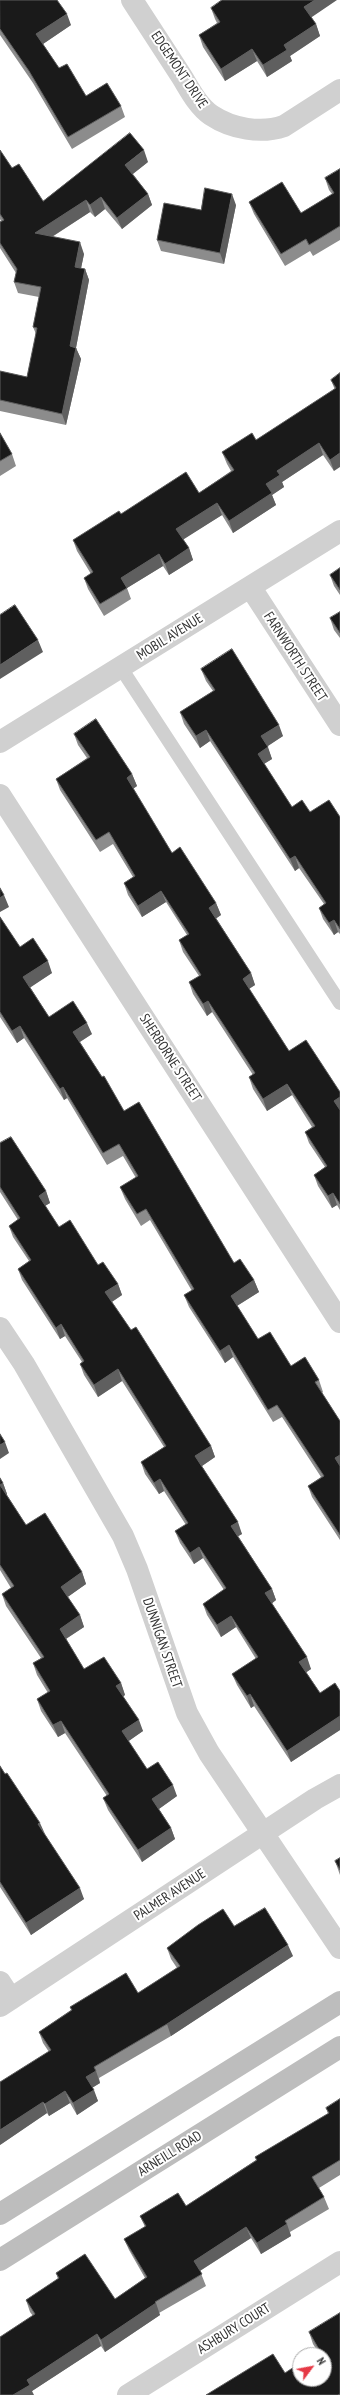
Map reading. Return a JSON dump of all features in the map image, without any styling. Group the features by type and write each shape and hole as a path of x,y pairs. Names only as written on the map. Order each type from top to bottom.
{"main road":[{"path":"0,2214 340,2002"},
{"name":"ARNEILL ROAD","path":"0,2260 340,2047"}],"street":[{"name":"EDGEMONT DRIVE","path":"132,0 202,107 219,120 236,127 255,130 274,130 284,126 340,90"},
{"name":"MOBIL AVENUE","path":"0,742 251,588 340,531"},
{"name":"FARNWORTH STREET","path":"251,588 340,725"},
{"name":"SHERBORNE STREET","path":"0,795 340,1322"},
{"name":"DUNNIGAN STREET","path":"0,1328 24,1364 122,1536 137,1569 187,1713 209,1753 340,1948"},
{"name":"PALMER AVENUE","path":"4,1996 264,1833 315,1799 340,1785"},
{"name":"ASHBURY COURT","path":"128,2395 340,2262"}],"lane":[{"path":"121,668 340,1003"}],"building":[{"path":"0,0 57,0 67,14 36,34 59,68 67,64 86,96 107,83 121,106 68,137 29,71 0,29"},
{"path":"222,0 315,0 304,7 316,24 284,45 287,50 263,65 252,49 221,69 199,35 220,22 211,8"},
{"path":"130,133 144,150 125,165 148,194 117,218 101,197 90,205 86,200 35,233 80,242 75,267 85,269 70,346 76,348 62,414 0,400 0,371 27,377 37,328 33,327 41,287 14,282 17,269 0,243 0,222 4,220 0,214 0,150 12,168 19,164 43,201"},
{"path":"340,169 340,226 309,245 306,239 281,254 249,202 282,182 301,213 334,193 325,178"},
{"path":"205,188 232,194 220,253 157,240 164,203 201,210"},
{"path":"340,373 340,453 330,460 319,443 277,471 280,475 266,484 272,493 229,521 217,503 176,529 189,548 165,564 159,554 121,578 127,588 100,604 84,578 93,572 73,540 119,511 121,514 186,472 199,493 234,470 222,452 252,433 256,440 336,388 331,380"},
{"path":"0,433 12,454 0,461"},
{"path":"340,568 340,590 330,575"},
{"path":"15,605 38,640 0,665 0,615"},
{"path":"340,612 340,633 330,618"},
{"path":"232,649 279,725 261,736 268,747 258,754 292,807 302,800 310,812 329,800 340,817 340,929 334,920 329,923 319,908 326,903 295,856 290,859 206,730 196,736 180,712 215,690 201,669"},
{"path":"96,719 132,774 127,778 172,853 180,847 216,903 209,908 251,973 243,979 289,1051 306,1040 340,1092 340,1097 334,1101 340,1110 340,1204 333,1193 328,1196 314,1175 327,1166 305,1132 315,1126 287,1084 263,1099 249,1077 255,1073 208,1001 203,1004 189,982 201,975 179,940 189,934 161,891 138,906 124,883 135,876 109,832 96,840 56,779 90,757 74,734"},
{"path":"0,888 4,895 0,898"},
{"path":"0,917 20,947 33,938 48,961 23,977 49,1017 73,1001 87,1023 73,1032 102,1077 104,1076 124,1111 139,1102 234,1263 240,1259 254,1280 231,1296 258,1339 270,1332 291,1366 305,1357 319,1380 315,1382 340,1421 340,1455 335,1458 340,1466 340,1535 308,1486 324,1476 277,1405 268,1410 229,1345 220,1351 184,1295 194,1289 146,1209 137,1214 120,1187 138,1176 119,1144 103,1153 63,1087 60,1089 20,1026 12,1031 0,1012"},
{"path":"11,1137 46,1191 39,1196 59,1227 70,1220 98,1265 103,1262 118,1284 105,1292 131,1330 136,1327 211,1446 195,1456 238,1522 231,1526 272,1589 265,1593 307,1657 299,1662 320,1693 335,1683 340,1691 340,1716 287,1751 250,1694 247,1696 232,1674 258,1657 231,1616 217,1625 203,1604 226,1588 199,1547 190,1553 175,1531 188,1523 160,1479 154,1483 141,1462 166,1446 118,1369 94,1385 80,1364 84,1361 61,1324 56,1328 18,1269 31,1260 9,1226 20,1218 0,1187 0,1143"},
{"path":"0,1434 5,1442 0,1445"},
{"path":"0,1478 3,1483 0,1485"},
{"path":"0,1485 26,1525 45,1513 82,1572 61,1587 80,1615 60,1629 84,1669 104,1657 121,1683 116,1686 139,1720 122,1731 147,1769 158,1762 173,1785 152,1799 171,1828 138,1850 103,1798 109,1794 61,1721 53,1725 37,1699 50,1691 33,1663 44,1657 2,1594 14,1586 0,1565"},
{"path":"0,1766 5,1774 7,1773 40,1823 38,1824 80,1888 26,1923 0,1882"},
{"path":"340,1858 340,1870 335,1861"},
{"path":"265,1908 288,1945 167,2024 94,2067 96,2071 86,2077 94,2090 73,2103 65,2091 45,2104 43,2102 0,2130 0,2082 51,2050 39,2032 72,2010 70,2007 126,1973 138,1993 180,1966 167,1948 223,1909 234,1926"},
{"path":"340,2099 340,2160 312,2177 324,2197 285,2221 287,2224 257,2243 246,2227 194,2261 202,2274 155,2302 156,2303 101,2340 97,2334 27,2380 30,2385 13,2395 0,2395 0,2337 35,2314 26,2300 59,2278 56,2273 85,2254 115,2299 147,2277 124,2239 146,2226 140,2216 178,2193 186,2206 257,2160 255,2157 329,2113 326,2108"},
{"path":"340,2313 340,2394 206,2395 273,2354 285,2373 292,2368 292,2387 332,2387 332,2347 318,2347 309,2332"}]}
